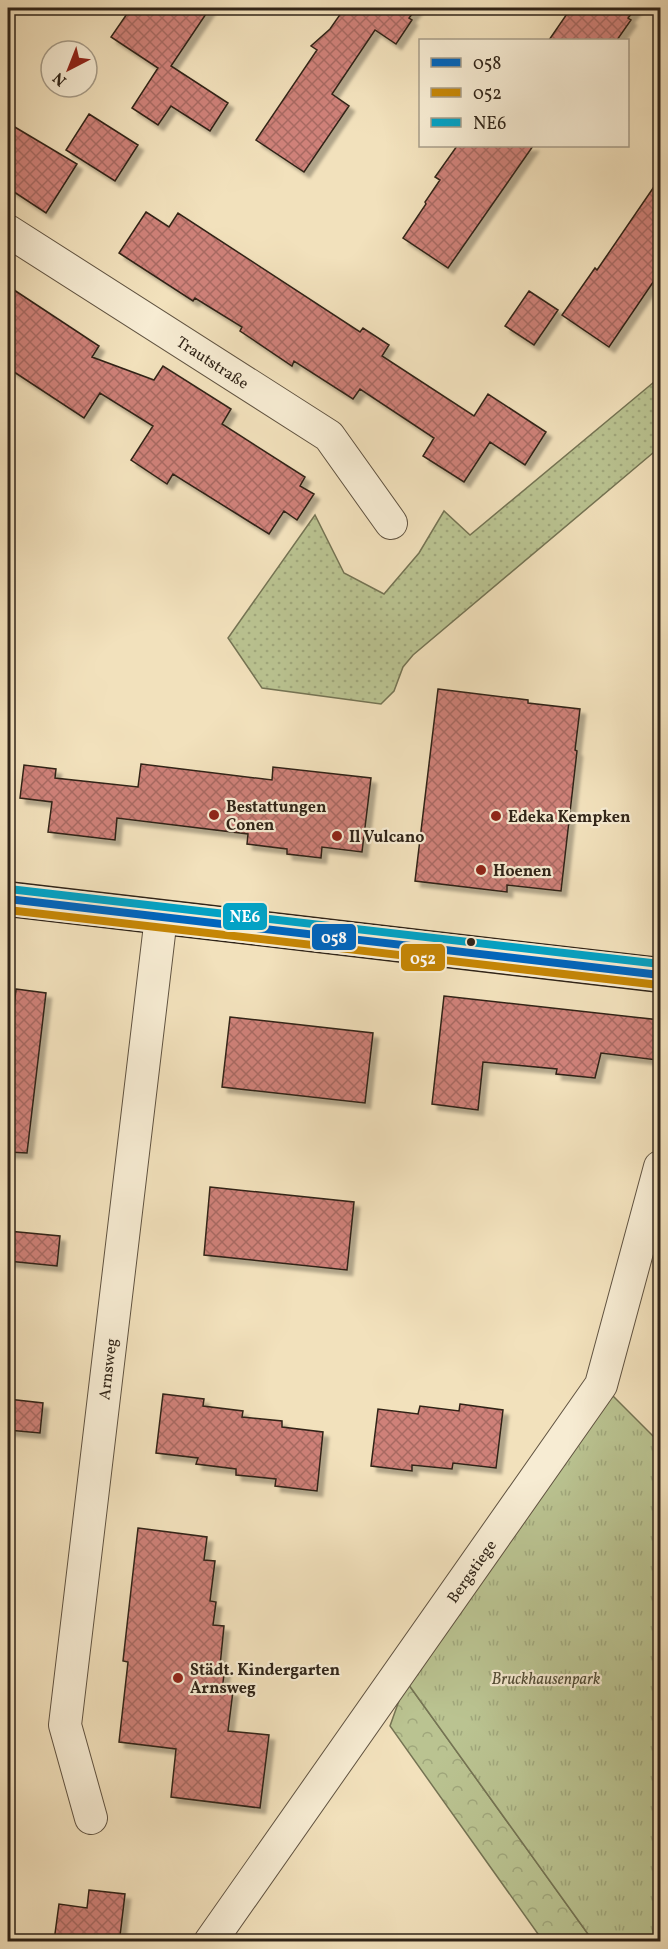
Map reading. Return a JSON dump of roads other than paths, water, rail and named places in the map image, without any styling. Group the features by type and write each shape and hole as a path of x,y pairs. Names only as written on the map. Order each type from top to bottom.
{"main road":[{"path":"8,899 660,975"}],"street":[{"name":"Trautstraße","path":"8,231 329,436 391,523"},
{"name":"Arnsweg","path":"91,1818 65,1725 161,917"},
{"name":"Bergstiege","path":"210,1941 601,1385 660,1167"}],"place":[{"name":"Bestattungen Conen","path":"214,815"},
{"name":"Edeka Kempken","path":"496,816"},
{"name":"Il Vulcano","path":"337,836"},
{"name":"Hoenen","path":"481,870"},
{"name":"Städt. Kindergarten Arnsweg","path":"178,1678"}],"park label":[{"name":"Bruckhausenpark","path":"546,1678"}]}
